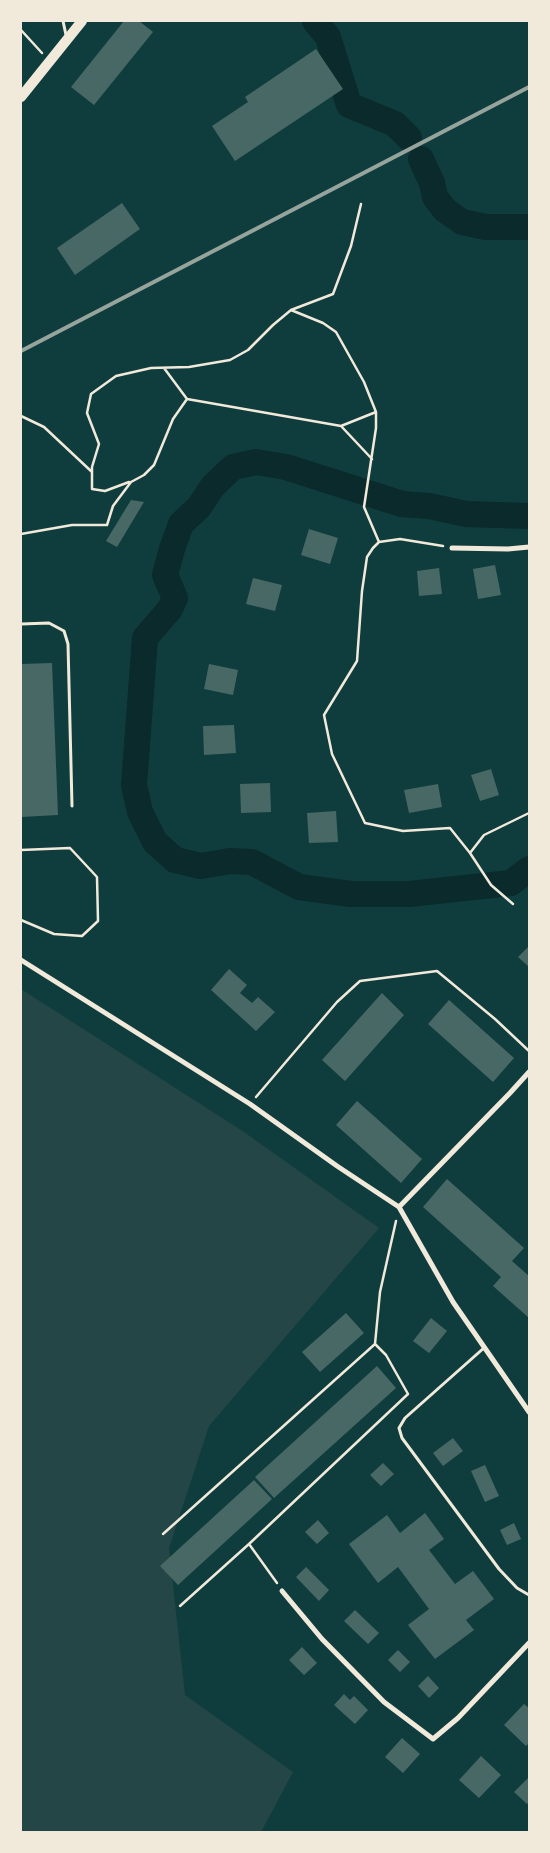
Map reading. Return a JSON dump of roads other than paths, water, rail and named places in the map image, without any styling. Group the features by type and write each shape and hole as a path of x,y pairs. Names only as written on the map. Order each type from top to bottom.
{"main road":[{"path":"21,97 82,21"}],"street":[{"path":"452,548 508,549 529,547"},
{"path":"21,960 250,1104 337,1166 399,1207 453,1302 529,1412"},
{"path":"399,1207 529,1072"},
{"path":"282,1591 322,1639 384,1702 433,1738 458,1718 529,1642"}],"lane":[{"path":"63,21 67,40"},
{"path":"21,624 48,623 64,631 68,644 72,806"},
{"path":"484,1347 405,1418 400,1428 402,1438 499,1569 518,1588 529,1595"}],"waterway":[{"path":"315,21 328,37 349,105 395,124 409,138"},
{"path":"421,159 432,183 435,197 445,210 462,222 486,227 529,227"},
{"path":"529,516 466,514 429,506 402,504 286,467 256,462 233,467 213,486 199,507 181,524 172,549 165,575 175,598 170,609 145,638 134,785 140,812 155,842 175,860 201,866 230,861 252,862 299,887 351,894 409,894 511,883 529,869"}],"railway":[{"path":"21,351 529,87"}]}
